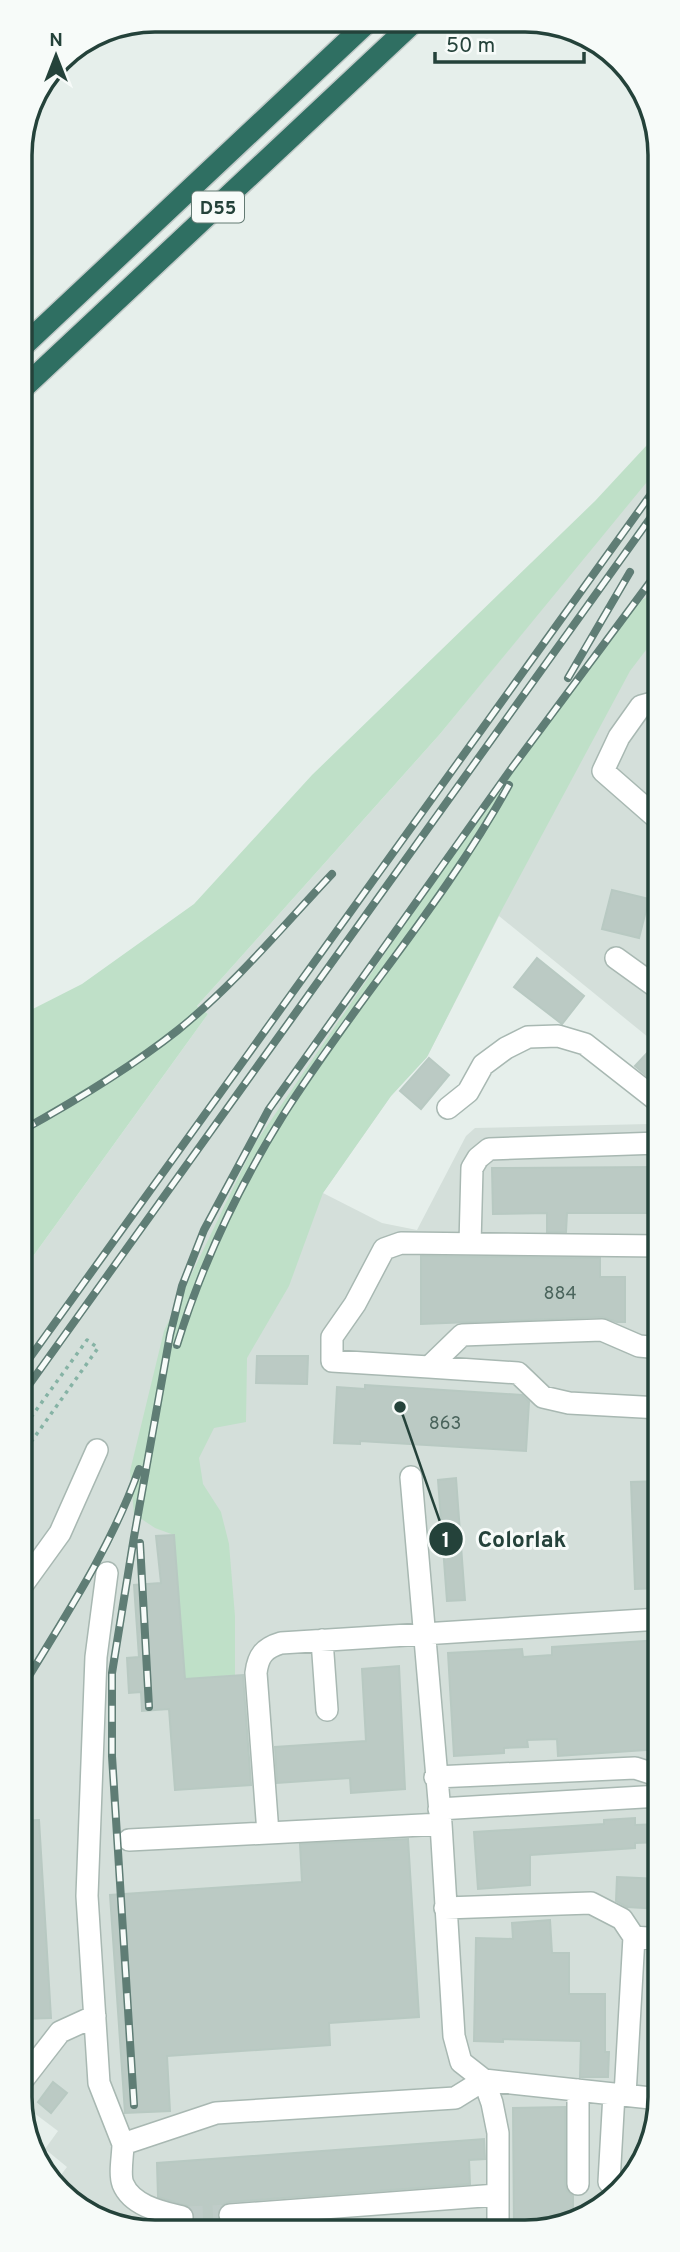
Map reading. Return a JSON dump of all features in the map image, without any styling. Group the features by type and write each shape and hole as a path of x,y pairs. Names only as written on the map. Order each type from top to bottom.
{"highway":[{"name":"D55","path":"32,338 357,32"},
{"name":"D55","path":"32,380 403,32"}],"lane":[{"path":"648,704 641,706 619,737 603,771 648,810"},
{"path":"616,958 648,981"},
{"path":"447,1108 468,1092 483,1065 506,1048 528,1037 558,1036 585,1044 648,1093"},
{"path":"470,1244 472,1168 478,1158 489,1149 648,1143"},
{"path":"648,1246 401,1243 384,1249 355,1304 332,1337 332,1361 518,1373 543,1397 569,1403 648,1407"},
{"path":"429,1367 462,1335 602,1331 639,1346 648,1347"},
{"path":"32,1571 60,1532 97,1450"},
{"path":"411,1477 426,1632 457,2054 468,2070 484,2080 648,2098"},
{"path":"107,1573 96,1657 87,1896 99,2083 123,2144 123,2183 133,2197 152,2209 182,2217"},
{"path":"268,1833 257,1662 262,1653 271,1646 426,1632 648,1620"},
{"path":"321,1640 327,1710"},
{"path":"435,1777 635,1768 648,1772"},
{"path":"128,1840 268,1833 648,1797"},
{"path":"445,1908 591,1903 622,1919 634,1937 620,2095 608,2182"},
{"path":"634,1937 648,1938"},
{"path":"32,2068 60,2032 94,2017"},
{"path":"123,2144 216,2113 455,2098 484,2080"},
{"path":"484,2080 498,2133 498,2220"},
{"path":"578,2090 578,2184"},
{"path":"230,2215 497,2195"}],"path":[{"path":"32,1417 87,1340 98,1348 32,1441"}],"shaded area":[{"path":"648,479 648,1037 499,916 427,1057 391,1096 323,1193 382,1223 417,1230 466,1136 475,1128 648,1124 646,2121 636,2152 628,2166 606,2190 587,2204 549,2218 131,2218 93,2204 68,2184 60,2176 67,2167 45,2149 58,2131 33,2112 32,1258 208,1014 197,1006 440,734"}],"green space":[{"path":"648,442 648,481 440,734 197,1006 208,1014 32,1258 32,1009 82,984 194,904 312,775 595,501"},
{"path":"648,597 648,647 630,671 499,915 427,1057 391,1096 323,1193 289,1286 247,1358 246,1422 214,1428 199,1458 203,1484 221,1512 229,1544 235,1616 235,1675 167,1680 174,1535 155,1528 134,1514 130,1471 164,1331 254,1145 511,769 634,604"}],"building":[{"path":"612,890 648,899 639,938 602,929"},
{"path":"537,958 584,996 562,1024 514,987"},
{"path":"648,1052 647,1076 635,1066"},
{"path":"429,1058 449,1075 421,1109 400,1091"},
{"path":"648,1167 648,1213 567,1213 566,1232 547,1232 547,1213 493,1214 492,1168"},
{"path":"421,1256 600,1258 600,1277 625,1277 625,1322 602,1317 421,1324"},
{"path":"257,1356 308,1356 307,1384 256,1383"},
{"path":"365,1385 522,1395 529,1402 526,1451 360,1441 360,1444 334,1443 337,1387 365,1389"},
{"path":"456,1478 465,1600 447,1601 438,1480"},
{"path":"648,1481 648,1588 635,1589 631,1482"},
{"path":"174,1535 185,1679 243,1675 251,1785 175,1790 169,1709 142,1711 141,1692 129,1693 127,1658 139,1657 134,1585 161,1583 156,1536"},
{"path":"648,1641 648,1750 558,1756 557,1739 527,1740 528,1747 504,1748 504,1753 454,1756 448,1653 522,1649 523,1657 552,1655 552,1647"},
{"path":"399,1666 405,1789 351,1793 350,1778 277,1783 275,1747 366,1741 362,1669"},
{"path":"635,1818 635,1825 648,1824 648,1842 635,1843 635,1848 530,1855 530,1885 478,1889 474,1832 604,1824 604,1820"},
{"path":"32,1820 39,1820 51,2018 32,2019"},
{"path":"408,1839 419,2017 329,2023 330,2045 167,2056 170,2111 125,2113 110,1895 302,1882 300,1844"},
{"path":"617,1877 648,1878 648,1908 627,1907 616,1901"},
{"path":"550,1920 552,1953 569,1953 569,1994 605,1994 608,2077 580,2077 581,2041 474,2041 476,1938 513,1939 512,1923"},
{"path":"53,2082 67,2093 51,2113 38,2102"},
{"path":"565,2107 565,2184 567,2191 573,2196 573,2211 549,2218 514,2220 513,2108"},
{"path":"484,2139 485,2159 469,2160 470,2184 229,2202 222,2205 217,2215 219,2220 195,2220 191,2207 158,2197 157,2163"}],"tunnel":[{"path":"182,2217 230,2215"}],"railway":[{"path":"32,1355 648,498"},
{"path":"32,1381 648,521"},
{"path":"568,678 630,572"},
{"path":"134,2105 112,1756 112,1673 170,1335 182,1286 204,1230 269,1109 511,769 648,585"},
{"path":"177,1345 210,1255 237,1197 284,1114 311,1072 457,870 509,785"},
{"path":"32,1125 101,1084 178,1030 239,974 332,874"},
{"path":"32,1671 101,1555 139,1469"},
{"path":"140,1543 149,1707"}],"place":[{"name":"Colorlak","path":"400,1407"}]}
